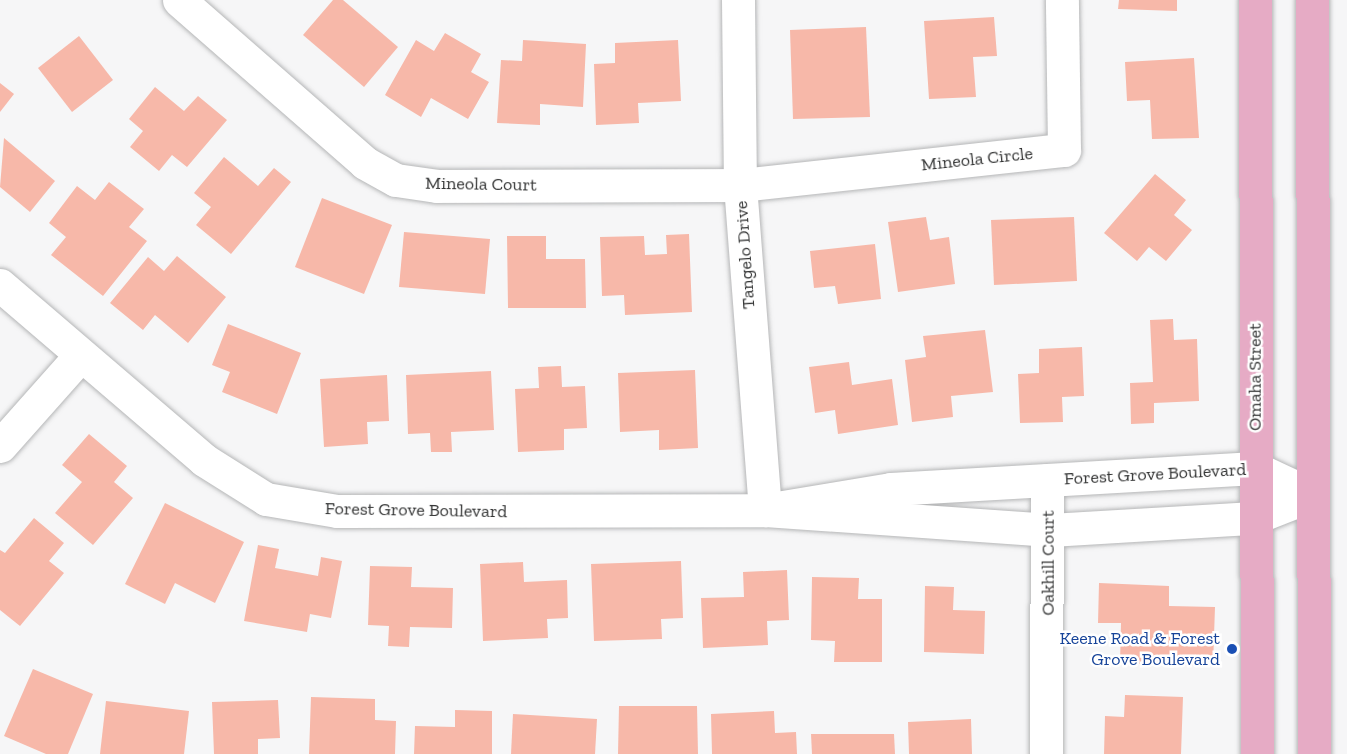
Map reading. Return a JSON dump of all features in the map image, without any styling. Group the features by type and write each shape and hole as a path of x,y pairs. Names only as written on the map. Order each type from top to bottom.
{"main road":[{"name":"Omaha Street","path":"1255,0 1254,518 1257,754"},
{"path":"1311,0 1314,754"}],"street":[{"name":"Mineola Court","path":"179,0 365,163 396,180 437,186 740,185"},
{"name":"Tangelo Drive","path":"738,0 740,185 765,510"},
{"name":"Mineola Circle","path":"740,185 1064,150 1062,0"},
{"name":"Forest Grove Boulevard","path":"0,285 79,357 204,460 266,499 337,511 423,513 765,510 1050,530 1254,518 1312,495"},
{"path":"0,446 79,357"},
{"name":"Forest Grove Boulevard","path":"765,510 891,489 1255,468 1312,495"},
{"name":"Oakhill Court","path":"1046,754 1050,530 1047,480"}],"building":[{"path":"333,0 343,0 398,47 364,87 303,35"},
{"path":"1119,0 1177,0 1177,11 1118,9"},
{"path":"994,17 997,56 973,57 976,97 929,99 924,21"},
{"path":"866,27 870,117 793,119 790,30"},
{"path":"445,33 481,54 471,72 489,82 468,119 431,98 421,117 385,95 416,40 434,51"},
{"path":"79,36 113,80 72,112 38,68"},
{"path":"523,40 586,44 583,107 540,104 540,125 497,123 501,60 522,61"},
{"path":"678,40 681,101 638,103 639,123 596,125 594,64 615,63 615,43"},
{"path":"1194,58 1199,138 1152,139 1150,100 1127,101 1125,62"},
{"path":"0,83 14,94 0,112"},
{"path":"155,87 184,111 198,96 227,120 187,167 172,155 159,171 130,147 143,131 129,119"},
{"path":"4,138 55,181 30,212 0,187"},
{"path":"224,157 258,186 274,168 291,182 231,254 196,225 211,207 194,193"},
{"path":"1155,174 1186,200 1174,215 1192,230 1166,261 1149,247 1137,261 1104,233"},
{"path":"109,182 144,209 129,227 147,241 103,296 51,255 66,237 49,223 77,186 95,200"},
{"path":"322,198 392,225 364,294 295,267"},
{"path":"926,217 930,240 949,237 955,284 898,292 888,222"},
{"path":"1074,217 1077,281 994,285 991,220"},
{"path":"404,232 490,239 485,294 399,287"},
{"path":"689,234 692,312 625,315 624,295 602,296 600,237 644,236 645,255 667,254 666,235"},
{"path":"507,236 546,236 546,259 585,259 586,308 508,308"},
{"path":"875,244 881,299 838,304 835,286 814,288 810,251"},
{"path":"177,256 226,297 188,343 155,315 143,330 110,303 148,257 164,271"},
{"path":"1173,319 1174,340 1197,339 1199,401 1154,403 1154,423 1131,424 1130,383 1153,382 1150,320"},
{"path":"228,324 301,353 277,414 222,392 230,372 212,365"},
{"path":"985,330 993,392 951,396 953,417 912,422 905,360 926,357 923,336"},
{"path":"1082,347 1084,396 1062,397 1063,422 1020,423 1018,374 1039,373 1039,349"},
{"path":"849,362 852,385 892,379 898,425 838,434 835,410 815,413 809,367"},
{"path":"561,366 562,387 585,386 587,428 564,429 564,450 518,452 515,389 539,388 538,367"},
{"path":"695,370 698,448 659,450 659,430 620,432 618,373"},
{"path":"491,371 494,430 451,432 452,452 431,452 430,433 408,434 406,375"},
{"path":"387,375 389,421 367,422 368,444 324,447 320,379"},
{"path":"89,434 127,466 114,482 133,498 93,545 55,513 82,482 62,465"},
{"path":"165,503 244,542 215,603 175,583 165,604 125,584"},
{"path":"34,518 64,543 49,561 64,573 20,626 0,610 0,550 5,553"},
{"path":"258,545 279,549 275,568 318,576 321,557 342,561 331,618 310,614 307,632 244,621"},
{"path":"681,561 683,618 661,619 662,639 594,641 591,564"},
{"path":"523,562 524,582 567,580 568,618 547,619 548,638 483,641 480,564"},
{"path":"370,566 412,567 411,587 453,588 452,628 410,627 409,647 388,646 389,626 368,625"},
{"path":"787,570 789,620 767,621 768,645 703,648 701,598 744,597 743,572"},
{"path":"812,577 859,578 858,599 882,599 882,662 834,662 835,641 811,640"},
{"path":"1099,583 1169,586 1169,606 1215,607 1213,666 1120,663 1121,623 1098,623"},
{"path":"925,586 954,587 953,610 985,611 984,654 924,652"},
{"path":"33,669 93,694 68,754 46,754 4,736"},
{"path":"1125,695 1183,697 1181,754 1104,754 1105,716 1124,717"},
{"path":"311,697 375,699 375,720 396,721 395,754 309,754"},
{"path":"278,700 280,738 258,739 258,754 214,754 212,702"},
{"path":"106,701 189,711 184,754 100,754"},
{"path":"619,706 697,706 698,754 618,754"},
{"path":"455,710 492,711 492,754 414,754 415,726 455,727"},
{"path":"774,711 775,733 796,732 797,754 712,754 711,714"},
{"path":"513,714 597,719 595,754 511,754"},
{"path":"971,719 972,754 909,754 908,722"},
{"path":"811,734 894,734 895,754 812,754"}],"place":[{"name":"Keene Road & Forest Grove Boulevard","path":"1232,649"}]}
